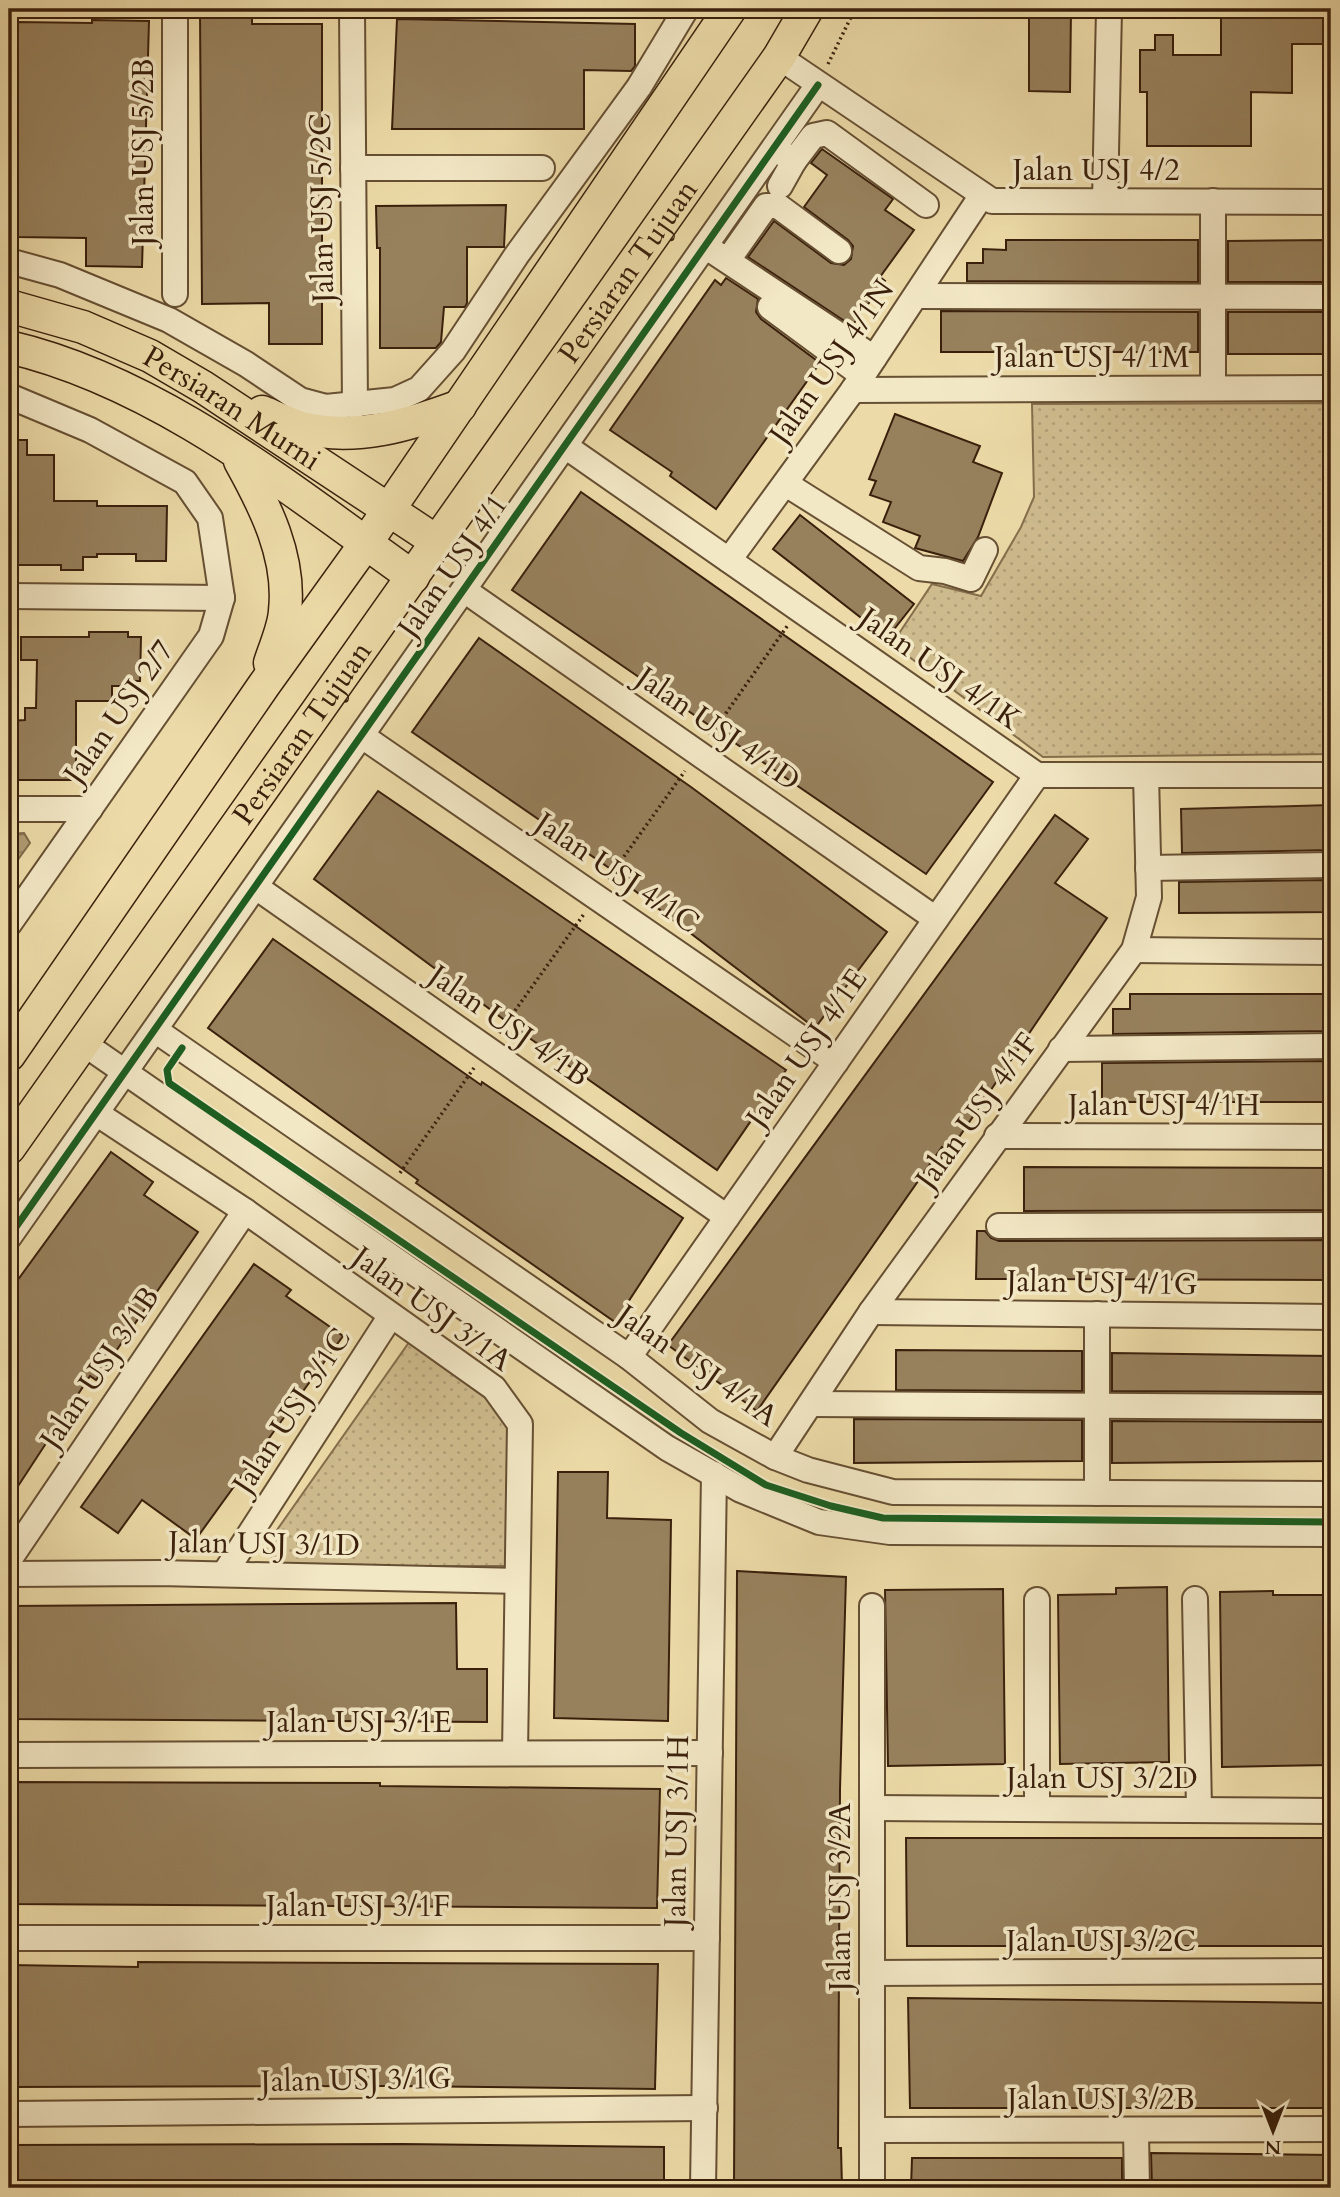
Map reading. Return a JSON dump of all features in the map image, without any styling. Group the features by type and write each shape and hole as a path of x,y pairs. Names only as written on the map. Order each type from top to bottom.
{"main road":[{"name":"Persiaran Tujuan","path":"9,1055 264,685 366,543 730,9"},
{"name":"Persiaran Tujuan","path":"9,1148 439,543 779,57 807,9"},
{"name":"Persiaran Murni","path":"9,306 83,327 149,356 203,387 439,543"},
{"name":"Persiaran Murni","path":"9,347 101,376 176,414 413,577"},
{"path":"203,387 302,428 353,433 405,426 460,406"},
{"path":"237,454 265,508 283,561 285,611 264,685"}],"street":[{"name":"Jalan USJ 5/2B","path":"175,9 175,294"},
{"name":"Jalan USJ 5/2C","path":"352,9 355,406"},
{"path":"9,261 60,275 169,320 246,364 300,400 326,407 396,400 419,389 453,351 516,256 639,87 686,9"},
{"path":"1105,201 1109,9"},
{"name":"Jalan USJ 4/2","path":"779,57 992,201 1331,202"},
{"name":"Jalan USJ 4/1","path":"9,1237 702,251 784,154 818,85"},
{"path":"780,186 784,154 813,136 827,133 926,205"},
{"path":"353,168 542,168"},
{"name":"Jalan USJ 4/1N","path":"729,560 863,374 982,195"},
{"path":"1213,201 1213,388"},
{"path":"728,260 766,206 778,206 839,251"},
{"path":"702,251 728,260 863,374"},
{"path":"702,251 863,374"},
{"path":"916,296 1331,297"},
{"name":"Jalan USJ 4/1M","path":"863,374 1213,388 1331,388"},
{"name":"Jalan USJ 2/7","path":"9,396 90,430 185,482 209,517 222,597 211,636 9,924"},
{"name":"Jalan USJ 4/1K","path":"565,446 1037,775"},
{"path":"786,484 919,568 945,571 971,579 985,550"},
{"name":"Jalan USJ 4/1D","path":"464,590 936,919"},
{"path":"9,596 222,597"},
{"name":"Jalan USJ 4/1C","path":"362,736 836,1062"},
{"path":"1037,775 1331,775"},
{"name":"Jalan USJ 4/1E","path":"629,1357 1037,775"},
{"name":"Jalan USJ 4/1F","path":"775,1457 872,1312 997,1136 1135,950 1149,897 1146,775"},
{"path":"9,809 90,809"},
{"path":"1148,868 1331,866"},
{"name":"Jalan USJ 4/1B","path":"256,887 727,1217"},
{"path":"1135,950 1331,952"},
{"name":"Jalan USJ 4/1A","path":"155,1030 629,1357 710,1421 775,1457 808,1470 893,1492 1331,1494"},
{"path":"83,1043 667,1448 741,1490 819,1522 890,1532 1331,1534"},
{"path":"1061,1049 1331,1046"},
{"name":"Jalan USJ 3/1A","path":"96,1113 245,1211 390,1317 494,1388 520,1424 515,1753"},
{"name":"Jalan USJ 4/1H","path":"997,1136 1331,1136"},
{"name":"Jalan USJ 3/1B","path":"9,1560 245,1211"},
{"path":"999,1226 1331,1225"},
{"name":"Jalan USJ 4/1G","path":"872,1312 1331,1317"},
{"path":"1097,1314 1097,1493"},
{"name":"Jalan USJ 3/1C","path":"224,1574 390,1317"},
{"path":"811,1404 1331,1407"},
{"name":"Jalan USJ 3/1H","path":"703,2188 713,1474"},
{"name":"Jalan USJ 3/1D","path":"9,1574 224,1574 517,1581"},
{"path":"1195,1599 1199,1810"},
{"path":"1037,1600 1037,1809"},
{"name":"Jalan USJ 3/2A","path":"872,1606 872,2188"},
{"name":"Jalan USJ 3/1E","path":"9,1755 710,1753"},
{"name":"Jalan USJ 3/2D","path":"872,1808 1331,1811"},
{"name":"Jalan USJ 3/1F","path":"9,1938 707,1938"},
{"name":"Jalan USJ 3/2C","path":"872,1973 1331,1971"},
{"name":"Jalan USJ 3/1G","path":"9,2115 705,2108"},
{"name":"Jalan USJ 3/2B","path":"872,2130 1136,2132 1331,2129"},
{"path":"1136,2132 1137,2188"}],"path":[{"path":"818,85 855,9"}],"shaded area":[{"path":"1331,403 1331,754 1043,757 892,644 932,584 981,596 1021,527 1034,497 1032,404"},
{"path":"410,1341 485,1394 511,1429 508,1566 278,1566 265,1547"}],"water":[{"path":"24,833 30,843 14,865 9,865 9,834"}],"building":[{"path":"1029,9 1071,9 1070,92 1029,91"},
{"path":"1221,9 1331,9 1331,44 1292,44 1292,93 1251,92 1251,146 1147,146 1147,92 1140,92 1140,50 1155,50 1155,35 1173,35 1173,55 1221,55"},
{"path":"200,12 252,12 252,24 322,24 322,344 269,344 269,303 202,304"},
{"path":"397,19 635,24 635,66 631,71 584,70 584,129 392,129"},
{"path":"92,20 149,21 142,267 86,266 86,238 17,237 18,22 92,23"},
{"path":"822,149 893,199 885,210 914,230 880,277 885,281 852,326 748,257 774,221 831,263 844,265 851,259 853,246 848,240 804,207 827,175 811,163"},
{"path":"506,205 504,247 467,247 467,303 465,307 444,307 441,342 436,348 380,348 380,248 377,248 376,206"},
{"path":"1006,240 1198,240 1198,282 967,281 967,263 983,263 983,249 1006,250"},
{"path":"1331,240 1331,282 1228,282 1228,241"},
{"path":"726,278 758,299 756,312 761,319 820,363 716,509 670,476 672,472 610,430 715,280 721,285"},
{"path":"941,311 1198,312 1198,352 941,352"},
{"path":"1228,312 1331,312 1331,354 1228,354"},
{"path":"895,414 980,446 973,462 1002,473 978,537 963,561 915,548 920,536 883,522 891,502 870,495 876,481 869,479"},
{"path":"9,440 27,440 27,455 54,455 54,501 97,501 97,506 167,506 166,561 136,561 136,554 97,554 97,557 83,557 83,570 61,570 61,565 9,565"},
{"path":"581,492 993,782 926,874 512,590"},
{"path":"800,515 914,604 887,638 773,549"},
{"path":"89,632 128,632 128,637 141,637 140,681 125,681 125,686 112,686 112,701 76,701 76,780 9,780 9,721 25,720 25,708 36,708 37,660 21,660 21,637 89,637"},
{"path":"479,638 691,787 887,932 815,1028 626,884 628,881 412,732"},
{"path":"378,791 786,1070 717,1170 518,1030 314,879"},
{"path":"1331,805 1331,850 1182,853 1181,809"},
{"path":"1055,815 1088,839 1055,883 1107,918 949,1152 942,1147 757,1411 668,1345"},
{"path":"1331,880 1331,912 1179,913 1179,882"},
{"path":"273,939 481,1085 482,1082 683,1218 615,1322 416,1183 418,1180 208,1028"},
{"path":"1130,994 1331,994 1331,1031 1113,1034 1113,1009 1130,1009"},
{"path":"1331,1061 1331,1102 1102,1102 1102,1063"},
{"path":"111,1152 153,1182 144,1195 198,1232 96,1380 90,1376 9,1500 9,1292"},
{"path":"1024,1167 1331,1168 1331,1210 1024,1211"},
{"path":"977,1231 985,1231 991,1238 999,1241 1331,1240 1331,1280 976,1279"},
{"path":"254,1264 291,1290 286,1296 343,1336 196,1539 142,1500 118,1533 81,1507"},
{"path":"896,1350 1082,1351 1082,1391 896,1390"},
{"path":"1112,1353 1331,1356 1331,1392 1112,1391"},
{"path":"854,1419 1082,1420 1082,1461 854,1463"},
{"path":"1112,1421 1331,1422 1331,1461 1112,1463"},
{"path":"558,1472 608,1472 607,1518 671,1520 668,1721 554,1718"},
{"path":"737,1571 846,1577 840,1789 838,2148 841,2148 842,2188 734,2188"},
{"path":"1167,1587 1169,1762 1060,1764 1058,1595 1116,1594 1116,1588"},
{"path":"1003,1589 1005,1764 888,1766 885,1590"},
{"path":"1273,1591 1273,1595 1328,1595 1330,1765 1222,1767 1220,1592"},
{"path":"456,1603 457,1669 487,1669 487,1722 9,1719 9,1606"},
{"path":"9,1782 380,1783 380,1786 660,1789 657,1908 9,1904"},
{"path":"906,1838 1331,1838 1331,1946 907,1946"},
{"path":"138,1962 658,1964 655,2089 396,2086 9,2087 9,1965 138,1967"},
{"path":"908,1998 1331,2003 1331,2108 910,2108"},
{"path":"402,2144 664,2147 664,2188 9,2188 9,2145"},
{"path":"1151,2153 1331,2155 1331,2188 1152,2188"},
{"path":"912,2158 1122,2158 1122,2188 911,2188"}],"cycle path":[{"path":"9,1237 818,85"},
{"path":"182,1048 167,1070 169,1083 681,1433 766,1485 831,1506 883,1518 1331,1522"}]}
